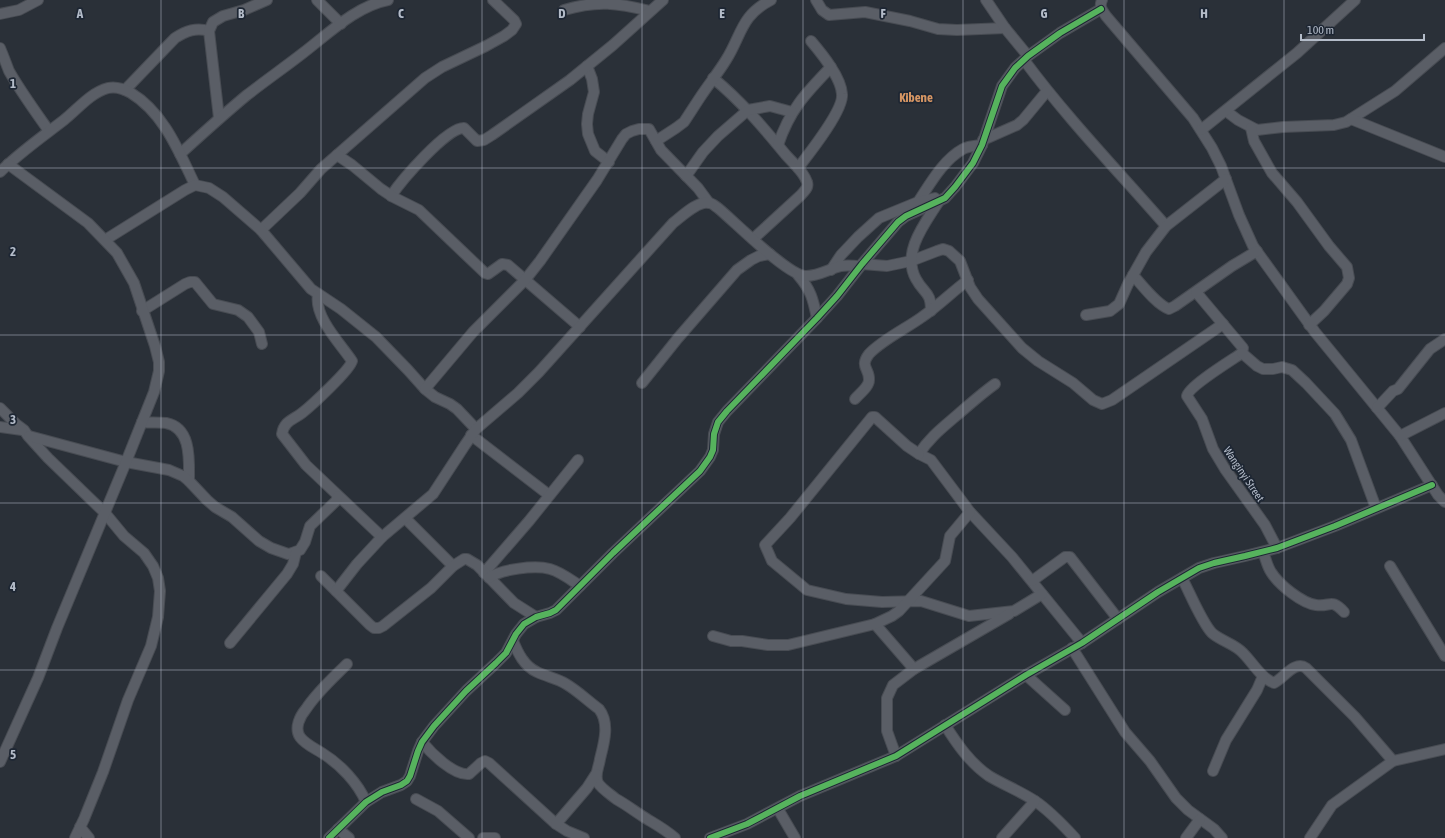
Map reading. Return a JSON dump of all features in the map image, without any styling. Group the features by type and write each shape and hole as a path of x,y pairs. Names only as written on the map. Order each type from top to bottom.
{"street":[{"path":"0,14 19,10 38,0"},
{"path":"219,118 209,31 213,22 223,16 244,10 267,0"},
{"path":"317,0 341,24"},
{"path":"180,154 219,118 341,24 363,8 374,3 388,0"},
{"path":"261,230 300,193 321,169 425,78 442,67 486,46 512,30 516,24 514,20 493,0"},
{"path":"391,196 422,159 456,129 464,128 476,141 484,140 542,101 587,66 663,0"},
{"path":"656,141 684,122 734,47 740,31 756,3 771,0"},
{"path":"816,0 822,10 829,15 865,12 910,21 938,29 956,30 1004,28"},
{"path":"986,0 1047,91 1076,126 1117,169 1166,226"},
{"path":"1201,130 1297,53 1355,0"},
{"path":"564,10 581,4 609,1 650,11"},
{"path":"931,311 931,300 916,279 913,273 911,261 916,240 921,229 942,199 955,187 973,163 983,143 1002,86 1008,76 1026,58 1100,3 1193,118 1201,130 1212,148 1226,179 1239,215 1257,251 1309,325 1400,436 1432,485 1441,492 1445,502"},
{"path":"125,90 175,38 184,32 196,29 209,31"},
{"path":"798,168 827,128 842,99 841,91 831,67 811,41"},
{"path":"0,48 9,69 27,100 49,131"},
{"path":"1226,111 1250,128 1257,130 1283,127 1334,126 1346,122 1395,91 1445,48"},
{"path":"587,66 592,79 594,92 588,114 588,134 595,151 608,162"},
{"path":"778,145 783,130 792,112 805,95 831,67"},
{"path":"713,78 731,92 748,110 798,168 807,182 806,189 753,239"},
{"path":"0,172 98,92 114,87 125,90 142,100 153,111 166,128 195,185"},
{"path":"918,202 931,182 950,159 964,149 983,143 1023,120 1047,91"},
{"path":"686,176 703,152 718,136 748,110 770,106 792,112"},
{"path":"1351,119 1445,157"},
{"path":"1250,128 1254,141 1272,173 1297,202 1329,246 1347,267 1347,284 1324,311 1309,325"},
{"path":"425,389 473,332 525,280 557,239 622,139 626,134 639,129 649,129 661,150 698,188 709,203 718,208 770,254 798,275 808,286 817,318"},
{"path":"338,155 391,196 419,210 484,272 488,274 498,266 506,264 580,327"},
{"path":"0,762 38,678 126,462 154,392 159,371 159,362 155,346 142,311 134,283 117,253 88,223 8,164"},
{"path":"1086,315 1110,311 1119,304 1128,284 1150,245 1166,226 1226,179"},
{"path":"105,240 185,190 195,185 208,188 223,197 261,230 304,282 318,295 341,309 376,337 425,389 435,397 457,409 474,432 549,495"},
{"path":"831,270 845,250 879,218 918,202 928,199 942,199"},
{"path":"329,838 366,802 382,792 401,785 407,781 422,742 466,690 506,653 512,641 524,624 536,617 556,610 618,548 700,471 710,457 714,434 718,422 727,411 837,296 898,222 906,216 942,199"},
{"path":"336,591 357,564 382,537 434,494 474,432 539,372 673,224 694,207 701,203 709,203"},
{"path":"798,275 823,273 841,266 887,266 911,261 943,249 949,251 960,261 970,287 978,299 1022,348 1038,361 1073,383 1093,400 1102,404 1112,400 1223,324"},
{"path":"1134,275 1153,296 1167,308 1175,306 1232,266 1257,251"},
{"path":"642,383 678,338 738,270 759,256 770,254"},
{"path":"855,399 870,379 865,368 866,360 869,354 931,311 954,290 968,280"},
{"path":"142,311 185,284 195,282 213,304 238,310 248,317 259,332 262,344"},
{"path":"1196,292 1243,348 1242,353 1257,366 1263,369 1273,370 1282,367 1292,370 1335,414 1351,440 1376,508"},
{"path":"318,295 317,302 322,319 352,361 351,365 302,414 292,419 283,427 282,434 306,465 382,537"},
{"path":"1377,408 1393,391 1398,389 1430,349 1445,339"},
{"name":"Wanginyi Street","path":"1242,353 1198,384 1188,392 1187,396 1202,419 1213,448 1225,469 1265,525 1277,548"},
{"path":"919,454 928,440 975,398 994,384"},
{"path":"0,408 105,513 124,536 144,553 153,566 158,578 160,604 157,625 151,646 128,700 103,772 75,838"},
{"path":"1400,436 1445,413"},
{"path":"1014,611 969,616 921,601 882,602 846,599 807,590 772,561 765,545 790,518 872,417 875,417 907,446 931,460 970,512 1012,557 1082,643"},
{"path":"142,422 166,423 173,425 184,435 187,444 189,481"},
{"path":"0,427 126,462 169,470 183,476 215,507 232,516 259,541 271,548 288,554 296,552 303,546 310,526 336,501 338,496"},
{"path":"486,575 578,460"},
{"path":"710,838 747,824 814,790 896,756 1026,675 1082,643 1158,592 1199,568 1277,548 1432,485"},
{"path":"713,636 731,641 742,641 768,646 788,645 875,624 892,616 899,611 945,561 950,536 970,512"},
{"path":"405,518 453,566"},
{"path":"230,643 287,574 293,564 296,552"},
{"path":"1263,552 1272,573 1278,581 1300,600 1316,605 1331,603 1344,612"},
{"path":"1032,582 1065,557 1070,557 1118,619"},
{"path":"321,576 370,625 374,628 379,628 431,588 453,566 467,558 478,565 486,575 514,602 536,617"},
{"path":"1390,566 1445,656"},
{"path":"486,575 542,568 554,571 580,586"},
{"path":"1182,578 1208,629 1218,638 1241,650 1263,676 1274,683 1296,666 1303,666 1355,717 1393,761"},
{"path":"896,756 887,731 887,698 893,685 914,669 1042,594"},
{"path":"875,624 914,669"},
{"path":"512,641 526,664 536,672 551,676 567,684 603,714 605,723 604,742 596,774 556,824"},
{"path":"1072,648 1125,732 1150,761 1176,798 1222,838"},
{"path":"347,664 305,709 299,721 298,732 304,741 331,759 341,769 359,788 366,802"},
{"path":"1026,675 1065,710"},
{"path":"1213,771 1226,740 1257,690 1263,676"},
{"path":"945,725 963,752 988,775 1035,801 1050,812 1076,838"},
{"path":"422,742 439,759 450,767 464,774 469,774 485,761 489,763 556,824 567,831 584,838"},
{"path":"1310,838 1332,805 1393,761 1445,749"},
{"path":"596,774 598,783 605,790 647,819 661,826 675,838"},
{"path":"416,799 438,811 469,838"},
{"path":"1006,837 1035,801"},
{"path":"778,809 795,838"},
{"path":"1186,838 1200,819"},
{"path":"80,827 89,838"},
{"path":"338,829 349,838"},
{"path":"483,838 495,838"}],"cycle path":[{"path":"329,838 366,802 382,792 401,785 407,781 422,742 434,726 466,691 506,653 516,634 524,624 536,617 556,610 613,553 700,471 713,450 714,434 718,422 837,296 898,222 906,216 945,198 955,187 973,163 982,145 1002,86 1015,68 1028,56 1060,33 1101,9"},
{"path":"710,838 747,824 800,796 896,756 1026,675 1082,643 1158,592 1199,568 1277,548 1335,526 1432,485"}],"district":[{"name":"Kibene","path":"916,97"}]}
